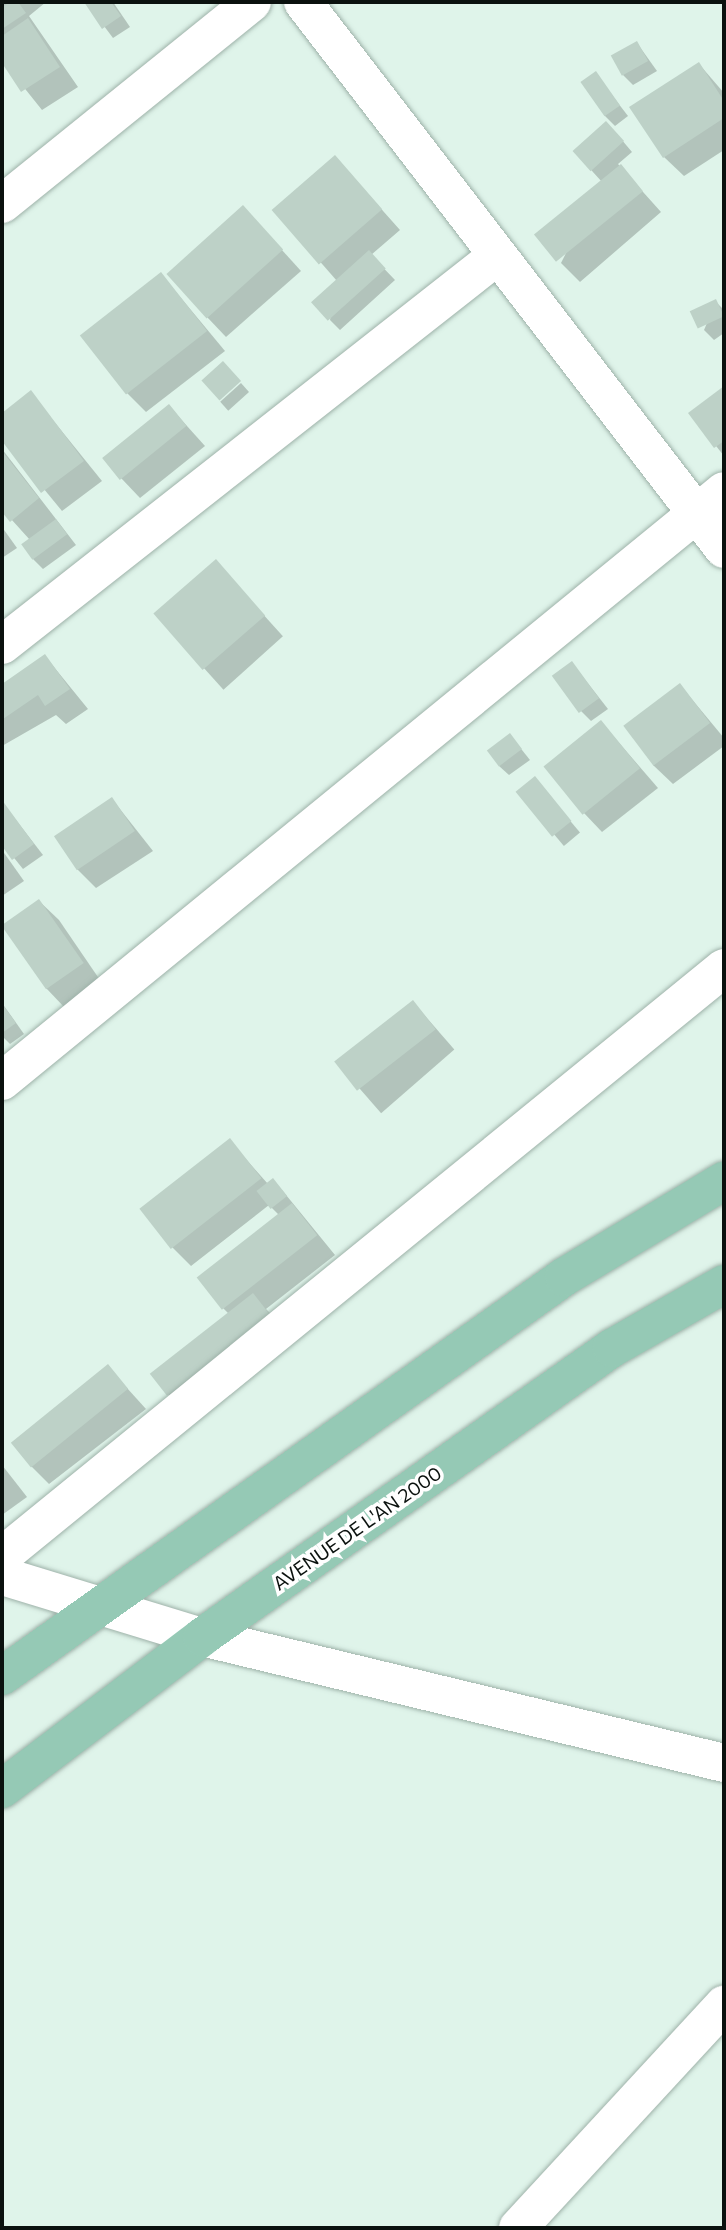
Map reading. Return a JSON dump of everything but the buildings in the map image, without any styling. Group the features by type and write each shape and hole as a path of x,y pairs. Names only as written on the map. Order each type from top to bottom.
{"main road":[{"path":"2,1676 564,1277 724,1181"},
{"name":"AVENUE DE L'AN 2000","path":"2,1789 202,1637 612,1348 724,1284"}],"street":[{"path":"2,204 252,2"},
{"path":"303,2 497,256 711,503 724,549"},
{"path":"2,645 497,256"},
{"path":"2,1081 711,503"},
{"path":"2,1556 724,968"},
{"path":"2,1576 202,1637 717,1756"},
{"path":"518,2228 724,2005"}]}
